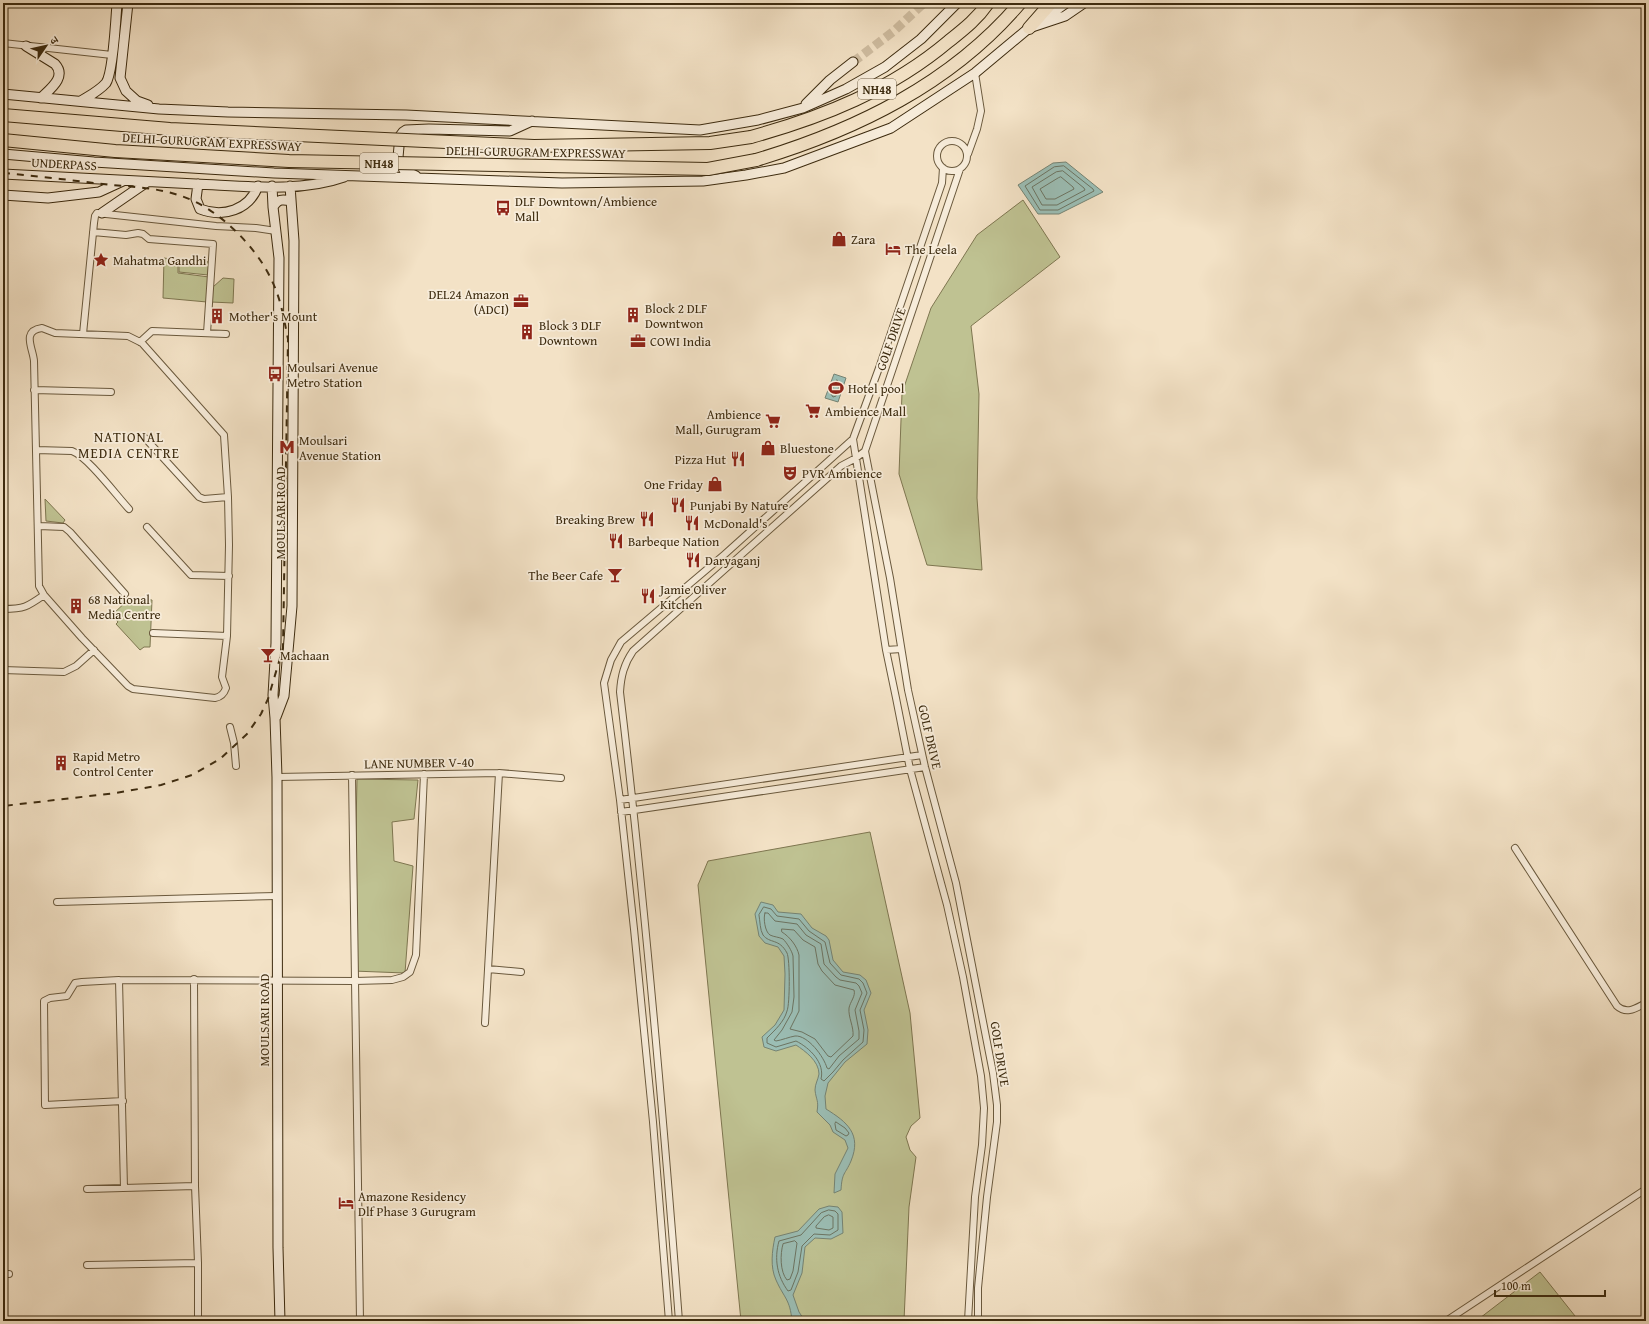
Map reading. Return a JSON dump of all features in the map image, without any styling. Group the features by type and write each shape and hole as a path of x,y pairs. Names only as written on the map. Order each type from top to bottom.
{"highway":[{"name":"DELHI-GURUGRAM EXPRESSWAY","path":"3,115 170,129 534,146 710,143 751,138 795,125 837,109 889,83 933,55 975,20 988,3"},
{"name":"DELHI-GURUGRAM EXPRESSWAY","path":"3,140 115,151 289,161 708,169 756,160 829,136 876,114 917,90 960,61 1003,23 1020,3"},
{"path":"1029,28 1051,3"}],"main road":[{"path":"80,101 93,94 107,82 112,56 117,3"},
{"path":"128,3 120,78 126,92 137,101 159,109"},
{"path":"3,94 159,109 228,112 406,115 700,130 758,120 803,108 846,89 884,67 921,38 957,3"},
{"path":"3,154 94,162 274,173 589,184 703,181 761,173 784,168 891,128 975,73 1029,28 1066,3"},
{"path":"1029,28 1065,16 1084,3"},
{"path":"26,46 55,64 60,73 58,80 42,98"},
{"path":"803,108 830,80 853,62"},
{"path":"419,178 404,170 398,157 400,136 406,130 430,129 510,131 533,121"},
{"name":"UNDERPASS","path":"3,174 147,182 258,186 290,186 325,183 349,175"},
{"path":"3,195 48,198 99,192 124,180"},
{"path":"102,213 147,182"},
{"path":"198,184 196,200 200,209 218,213 227,213 246,204 256,193 258,186"},
{"name":"MOULSARI ROAD","path":"272,186 272,207 279,258 276,642 273,695 277,778 276,896 278,1248 280,1321"},
{"name":"MOULSARI ROAD","path":"275,718 284,696 292,606 294,241 290,186"},
{"path":"272,207 276,201 291,201"}],"street":[{"path":"3,43 112,56"},
{"path":"968,154 967,149 961,142 952,140 943,143 938,150 937,155 943,168 949,171 960,169 967,163 968,154 977,129 981,112 975,73"},
{"name":"GOLF DRIVE","path":"943,168 942,184 853,439 886,650 910,769 948,912 963,977 981,1076 984,1108 982,1144 975,1197 968,1321"},
{"name":"GOLF DRIVE","path":"960,169 934,250 865,451 890,578 901,650 922,755 956,883 992,1067 997,1105 997,1122 987,1197 978,1288 978,1321"},
{"path":"83,334 93,232 95,216 98,213 276,231"},
{"path":"93,232 126,235 138,233 143,234 149,239 213,244 207,333"},
{"path":"42,328 55,333 83,334 128,336 140,342 224,435 228,497 229,576 227,636 222,681 226,688 223,694 215,698 134,689 128,686 44,595 39,586 34,354 29,341 32,333 37,329 42,328"},
{"path":"140,342 152,331 226,334"},
{"path":"34,390 112,392"},
{"path":"145,438 198,497 204,499 228,497"},
{"path":"669,1321 653,1122 634,929 620,800 604,683 611,660 618,645 725,554 853,439"},
{"path":"36,450 72,451 76,453 89,464 128,509"},
{"path":"679,1321 664,1121 646,928 633,798 620,692 622,672 633,651 841,466 865,451"},
{"path":"38,526 64,527 125,594"},
{"path":"147,527 191,575 229,576"},
{"path":"3,609 20,609 26,607 44,595"},
{"path":"153,633 227,636"},
{"path":"3,670 64,672 76,666 94,650"},
{"path":"886,650 901,650"},
{"path":"230,727 234,743 236,766"},
{"path":"620,800 922,755"},
{"path":"621,812 925,767"},
{"path":"485,1023 498,773"},
{"name":"LANE NUMBER V-40","path":"277,778 352,775 498,773 561,778"},
{"path":"123,1100 45,1105 44,1001 50,998 67,996 72,986 78,982 194,979 355,981 392,980 403,977 410,972 414,963 416,947 424,774"},
{"path":"352,775 360,1321"},
{"path":"1515,848 1617,1006 1625,1011 1631,1010 1646,1003"},
{"path":"57,902 276,896"},
{"path":"634,929 646,928"},
{"path":"488,969 521,972"},
{"path":"194,979 195,1186 198,1263 198,1321"},
{"path":"119,980 124,1188"},
{"path":"653,1122 664,1121"},
{"path":"87,1189 195,1186"},
{"path":"1446,1321 1646,1189"},
{"path":"975,1197 987,1197"},
{"path":"87,1265 198,1263"}],"green space":[{"path":"1023,200 1060,257 971,326 979,394 977,498 982,570 927,565 899,474 902,393 931,308 977,235"},
{"path":"164,258 178,260 178,273 209,277 207,302 163,298"},
{"path":"179,259 209,262 208,275 179,272"},
{"path":"223,278 234,279 233,303 211,302 213,287"},
{"path":"45,499 65,520 63,523 46,521"},
{"path":"130,598 152,600 150,647 144,647 140,650 116,624 118,622 112,615"},
{"path":"357,779 418,780 414,819 392,822 394,861 413,866 405,973 353,971"},
{"path":"870,832 910,1013 920,1118 911,1126 906,1137 910,1150 916,1157 909,1207 904,1321 741,1321 698,885 708,861"},
{"path":"1540,1272 1579,1321 1476,1321"}],"water":[{"path":"1066,162 1103,192 1059,214 1038,214 1018,185 1053,163"},
{"name":"Hotel pool","path":"834,374 846,378 838,402 825,398"},
{"path":"761,902 773,905 778,912 801,914 812,928 826,936 829,940 833,960 843,972 860,975 866,980 871,993 864,1010 868,1030 867,1044 845,1062 828,1083 825,1096 826,1109 846,1124 855,1143 851,1161 843,1177 841,1190 834,1193 835,1174 848,1148 845,1140 833,1132 830,1125 817,1112 818,1102 815,1086 819,1074 817,1065 811,1057 796,1045 776,1051 764,1047 762,1037 775,1025 784,1010 785,974 784,956 778,947 765,943 759,936 755,914"},
{"path":"829,1206 838,1207 842,1212 843,1233 831,1239 815,1238 805,1247 802,1273 793,1295 799,1312 805,1321 792,1321 790,1308 774,1275 772,1253 775,1237 798,1231 819,1209"}],"tunnel":[{"path":"853,62 894,31 924,3"}],"railway":[{"path":"3,173 138,187 173,193 195,201 222,219 257,255 278,295 288,339 283,648 268,699 261,714 247,734 220,759 192,775 161,785 116,793 3,806"}],"place":[{"name":"DLF Downtown/Ambience Mall","path":"503,208"},
{"name":"Zara","path":"839,239"},
{"name":"The Leela","path":"893,249"},
{"name":"Mahatma Gandhi","path":"101,260"},
{"name":"DEL24 Amazon (ADCI)","path":"521,301"},
{"name":"Block 2 DLF Downtwon","path":"633,315"},
{"name":"Mother's Mount","path":"217,316"},
{"name":"Block 3 DLF Downtown","path":"527,332"},
{"name":"COWI India","path":"638,341"},
{"name":"Moulsari Avenue Metro Station","path":"275,374"},
{"name":"Hotel pool","path":"836,388"},
{"name":"Ambience Mall","path":"813,411"},
{"name":"Ambience Mall, Gurugram","path":"773,421"},
{"name":"Moulsari Avenue Station","path":"287,447"},
{"name":"Bluestone","path":"768,448"},
{"name":"Pizza Hut","path":"738,459"},
{"name":"PVR Ambience","path":"790,473"},
{"name":"One Friday","path":"715,484"},
{"name":"Punjabi By Nature","path":"678,505"},
{"name":"Breaking Brew","path":"647,519"},
{"name":"McDonald's","path":"692,523"},
{"name":"Barbeque Nation","path":"616,541"},
{"name":"Daryaganj","path":"693,560"},
{"name":"The Beer Cafe","path":"615,575"},
{"name":"Jamie Oliver Kitchen","path":"648,596"},
{"name":"68 National Media Centre","path":"76,606"},
{"name":"Machaan","path":"268,655"},
{"name":"Rapid Metro Control Center","path":"61,763"},
{"name":"Amazone Residency Dlf Phase 3 Gurugram","path":"346,1203"}],"district":[{"name":"NATIONAL MEDIA CENTRE","path":"129,446"}]}
